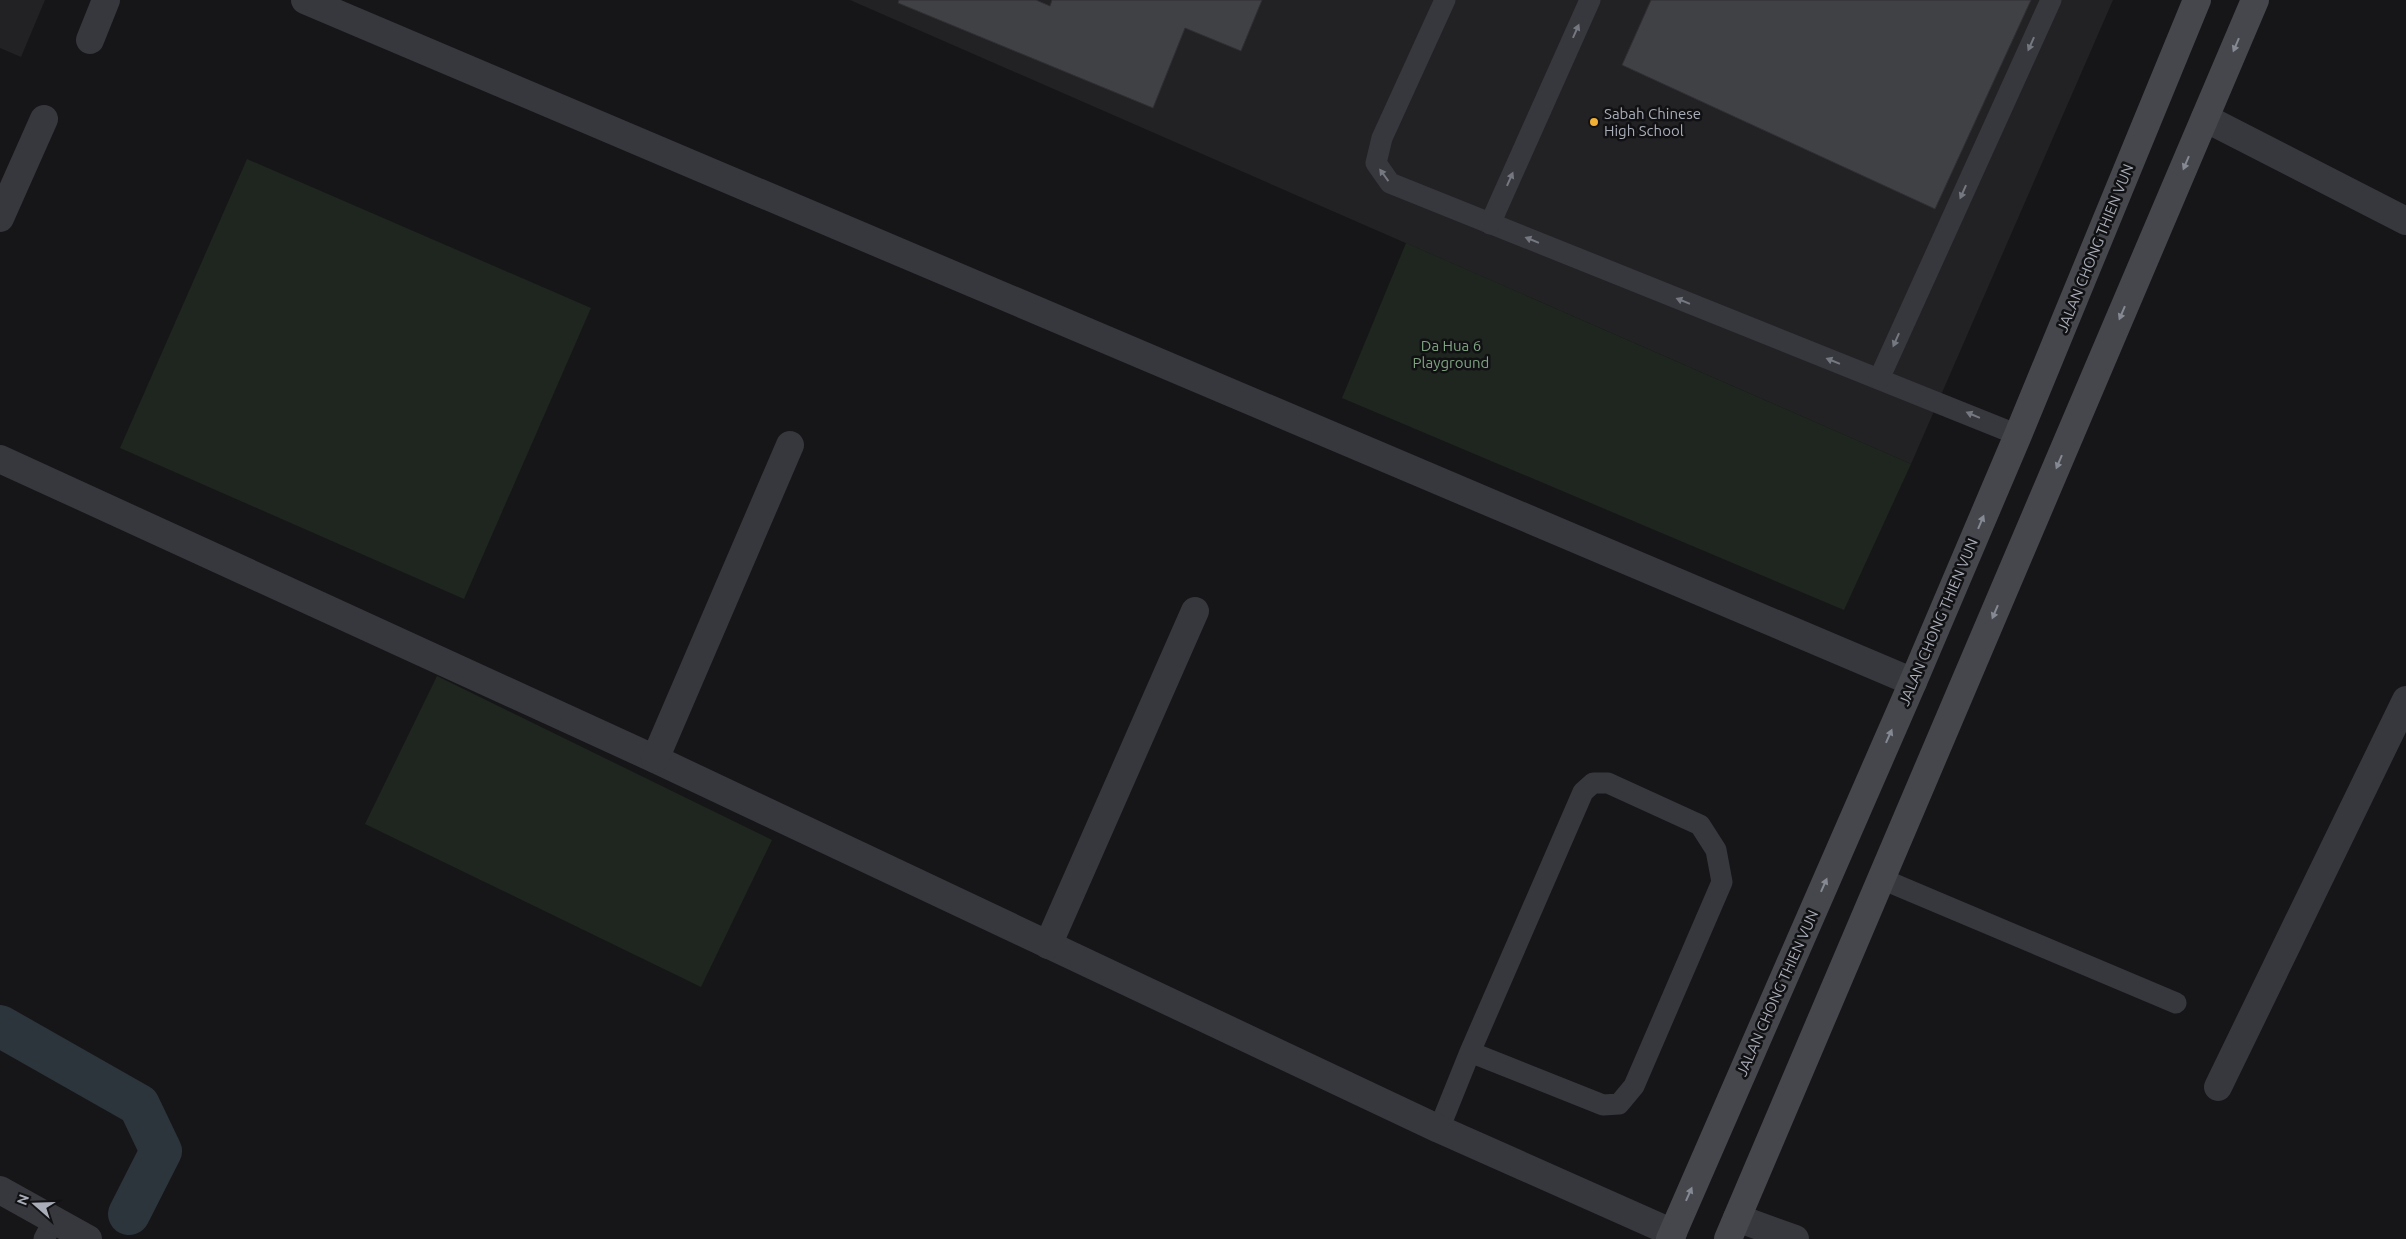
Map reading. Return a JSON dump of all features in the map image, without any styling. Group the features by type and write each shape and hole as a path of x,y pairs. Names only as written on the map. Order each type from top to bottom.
{"main road":[{"name":"JALAN CHONG THIEN VUN","path":"1671,1236 2018,435 2197,0"},
{"path":"1732,1229 2255,0"}],"street":[{"path":"90,40 106,0"},
{"path":"305,0 1912,682"},
{"path":"2205,118 2406,221"},
{"path":"0,218 44,119"},
{"path":"655,759 790,445"},
{"path":"0,458 655,759 1439,1129 1671,1236"},
{"path":"1048,945 1195,612"},
{"path":"2218,1087 2406,700"},
{"path":"0,1190 49,1230 88,1239"},
{"path":"1732,1229 1795,1239"}],"lane":[{"path":"1445,0 1382,138 1376,164 1390,183 2018,435"},
{"path":"1490,224 1590,0"},
{"path":"1879,379 2051,0"},
{"path":"1439,1129 1470,1052 1584,792 1593,783 1608,783 1700,825 1716,850 1722,882 1634,1086 1619,1104 1603,1105 1470,1052"},
{"path":"1882,879 2176,1002"}],"shaded area":[{"path":"0,0 45,0 21,57 0,48"},
{"name":"Sabah Chinese High School","path":"850,0 2113,0 1911,464"}],"green space":[{"path":"247,159 591,308 464,599 120,448"},
{"name":"Da Hua 6 Playground","path":"1406,243 1911,464 1844,610 1342,398"},
{"path":"437,676 772,840 701,987 365,824"}],"building":[{"path":"899,0 1036,0 1050,6 1052,0 1262,0 1241,51 1185,28 1153,108 898,3"},
{"path":"1651,0 2031,0 1935,209 1622,65"}],"waterway":[{"path":"0,1026 139,1105 161,1151 129,1214"}],"place":[{"name":"Sabah Chinese High School","path":"1594,122"}]}
